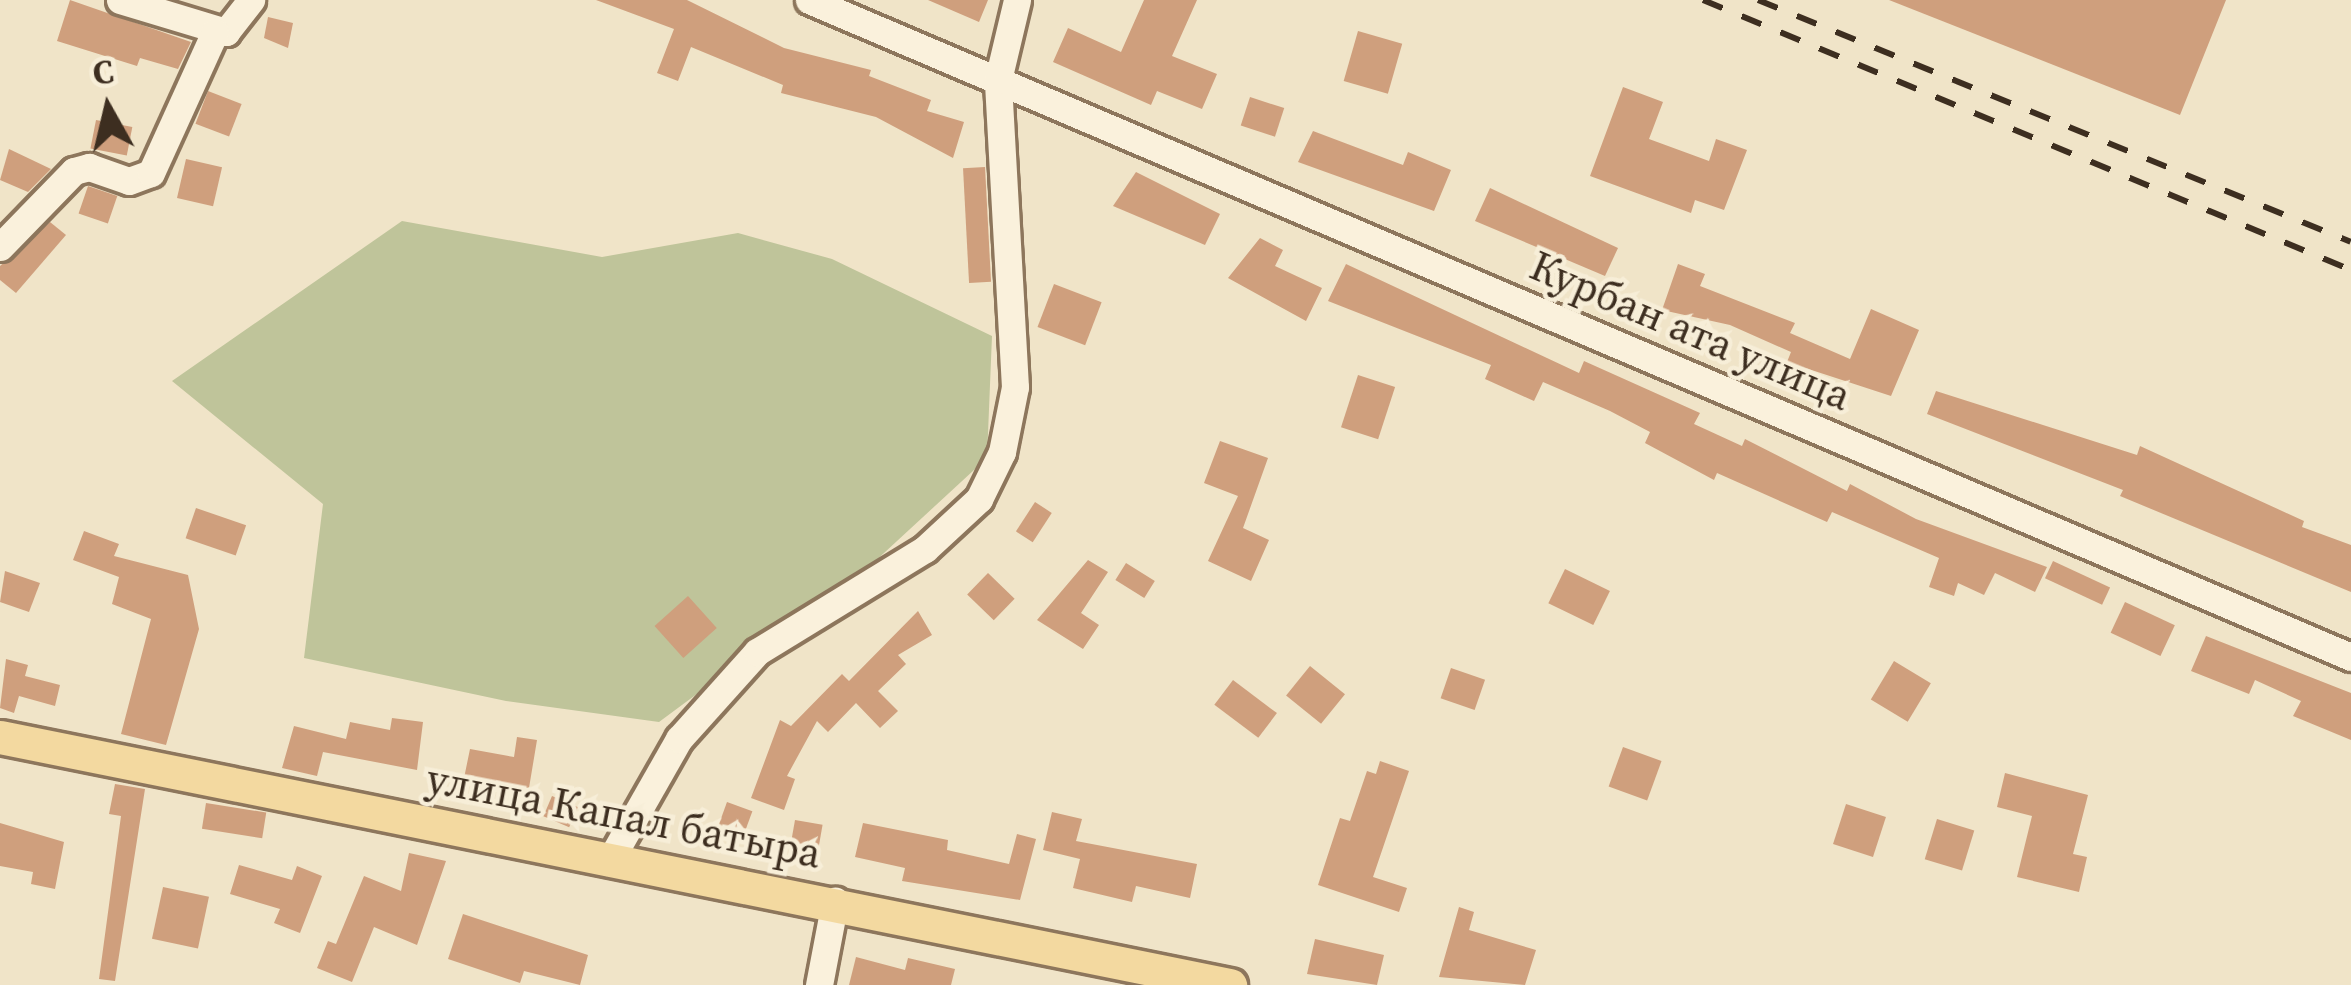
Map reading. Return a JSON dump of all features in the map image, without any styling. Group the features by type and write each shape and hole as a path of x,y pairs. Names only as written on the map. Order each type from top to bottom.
{"main road":[{"name":"улица Капал батыра","path":"0,737 609,862 835,901 1230,985"}],"street":[{"path":"120,0 215,32 236,29 251,0"},
{"name":"Курбан ата улица","path":"808,0 2351,657"},
{"path":"609,862 679,739 757,652 925,549 979,499 1002,452 1015,387 998,80 1018,0"},
{"path":"0,248 74,171 89,167 129,181 151,173 215,32"},
{"path":"819,985 835,901"}],"green space":[{"path":"402,221 602,257 738,233 832,259 992,336 987,458 871,565 659,722 506,701 304,658 323,504 172,381"}],"building":[{"path":"70,0 191,42 178,69 140,58 137,66 57,41"},
{"path":"596,0 687,0 784,48 871,70 869,76 931,100 927,111 964,122 953,158 876,117 781,93 783,85 691,47 678,81 657,73 674,29"},
{"path":"928,0 988,0 979,22"},
{"path":"1144,0 1197,0 1172,56 1217,74 1202,109 1157,91 1151,105 1053,62 1068,28 1121,52"},
{"path":"1889,0 2226,0 2180,115"},
{"path":"268,17 293,23 288,48 264,38"},
{"path":"1358,31 1402,44 1388,94 1344,81"},
{"path":"1623,87 1663,102 1649,139 1709,161 1716,139 1747,150 1724,210 1695,200 1691,213 1590,176"},
{"path":"208,91 242,104 229,137 195,124"},
{"path":"1250,97 1284,108 1275,137 1241,126"},
{"path":"96,120 132,127 127,156 90,148"},
{"path":"1313,131 1403,165 1408,152 1451,170 1434,211 1298,162"},
{"path":"9,149 51,169 28,192 0,180"},
{"path":"186,159 222,167 213,206 177,198"},
{"path":"985,167 991,282 969,283 963,168"},
{"path":"1136,172 1220,214 1205,245 1113,206"},
{"path":"88,186 117,196 108,224 79,213"},
{"path":"1490,188 1618,248 1605,276 1475,221"},
{"path":"50,222 66,235 16,293 0,280 0,266"},
{"path":"1260,238 1283,250 1275,266 1322,288 1306,321 1228,278"},
{"path":"1346,264 1579,373 1584,361 1700,413 1694,424 1742,446 1745,439 1847,491 1850,484 1916,519 2047,567 2035,592 1995,573 1984,595 1958,583 1954,596 1929,587 1939,558 1832,512 1827,522 1717,473 1714,480 1645,443 1650,432 1610,411 1543,382 1534,401 1485,379 1491,365 1328,301"},
{"path":"1678,264 1705,274 1700,286 1795,323 1790,333 1850,359 1871,309 1919,330 1891,396 1787,362 1791,352 1730,325 1662,310"},
{"path":"1054,284 1102,302 1085,345 1038,327"},
{"path":"1358,375 1395,387 1378,439 1341,427"},
{"path":"1936,391 2137,455 2140,446 2304,521 2302,527 2351,545 2351,592 2120,496 2123,490 1927,414"},
{"path":"1220,441 1268,458 1243,528 1269,540 1251,581 1208,561 1238,496 1204,483"},
{"path":"1035,502 1052,513 1033,542 1016,531"},
{"path":"196,508 246,525 236,556 186,538"},
{"path":"84,531 119,544 114,556 188,575 199,629 166,745 121,734 151,619 112,604 119,577 73,560"},
{"path":"1088,560 1108,572 1081,613 1099,625 1083,649 1037,620"},
{"path":"2053,561 2110,588 2102,605 2045,578"},
{"path":"1126,563 1155,581 1144,598 1115,580"},
{"path":"1565,569 1610,591 1593,625 1548,603"},
{"path":"5,571 40,583 29,612 0,602"},
{"path":"988,573 1015,599 994,620 967,595"},
{"path":"688,596 717,628 683,658 655,626"},
{"path":"2125,602 2175,625 2160,656 2111,633"},
{"path":"918,611 932,635 898,655 906,664 878,691 898,711 880,728 856,703 828,732 817,721 787,776 795,779 784,810 751,798 780,720 791,726 842,674 849,681"},
{"path":"2206,636 2351,693 2351,740 2293,716 2301,701 2255,680 2249,694 2191,671"},
{"path":"6,659 28,665 25,676 60,685 55,706 19,696 14,713 0,708"},
{"path":"1894,661 1931,683 1908,722 1871,700"},
{"path":"1310,666 1345,694 1321,724 1286,696"},
{"path":"1451,668 1485,680 1475,710 1441,698"},
{"path":"1233,680 1277,713 1258,738 1214,705"},
{"path":"392,718 423,722 417,770 323,752 317,776 282,768 294,726 346,739 350,722 390,730"},
{"path":"517,737 537,740 529,788 463,783 470,749 514,757"},
{"path":"1623,747 1662,761 1647,800 1609,786"},
{"path":"1380,761 1409,771 1373,877 1407,888 1399,912 1318,885 1340,818 1350,821 1367,771 1376,774"},
{"path":"2005,773 2088,795 2073,854 2087,857 2079,892 2017,877 2032,816 1997,807"},
{"path":"115,784 145,789 115,981 99,979 121,816 109,814"},
{"path":"552,796 578,807 569,827 543,816"},
{"path":"727,802 752,811 742,840 716,831"},
{"path":"206,803 266,813 262,838 202,829"},
{"path":"1846,804 1886,817 1873,857 1833,844"},
{"path":"1052,812 1082,819 1076,841 1197,864 1190,898 1136,886 1132,902 1073,888 1080,859 1043,850"},
{"path":"1937,819 1974,830 1962,871 1925,859"},
{"path":"795,820 823,825 817,856 789,852"},
{"path":"0,823 64,842 55,889 31,884 33,872 0,866"},
{"path":"863,823 948,840 947,850 1009,864 1017,834 1036,839 1020,900 902,881 905,868 855,857"},
{"path":"409,853 446,861 417,945 374,927 352,982 317,968 328,941 336,944 364,876 401,891"},
{"path":"239,865 292,880 297,866 322,876 300,933 274,923 280,909 230,894"},
{"path":"163,887 209,897 198,949 152,939"},
{"path":"1459,907 1474,912 1469,930 1536,950 1525,985 1439,977"},
{"path":"463,914 588,955 580,985 524,971 520,983 448,959"},
{"path":"1315,939 1384,955 1377,985 1307,974"},
{"path":"856,957 905,970 908,958 955,969 951,985 849,985"}],"railway":[{"path":"1703,0 2351,270"},
{"path":"1758,0 2351,242"}]}
